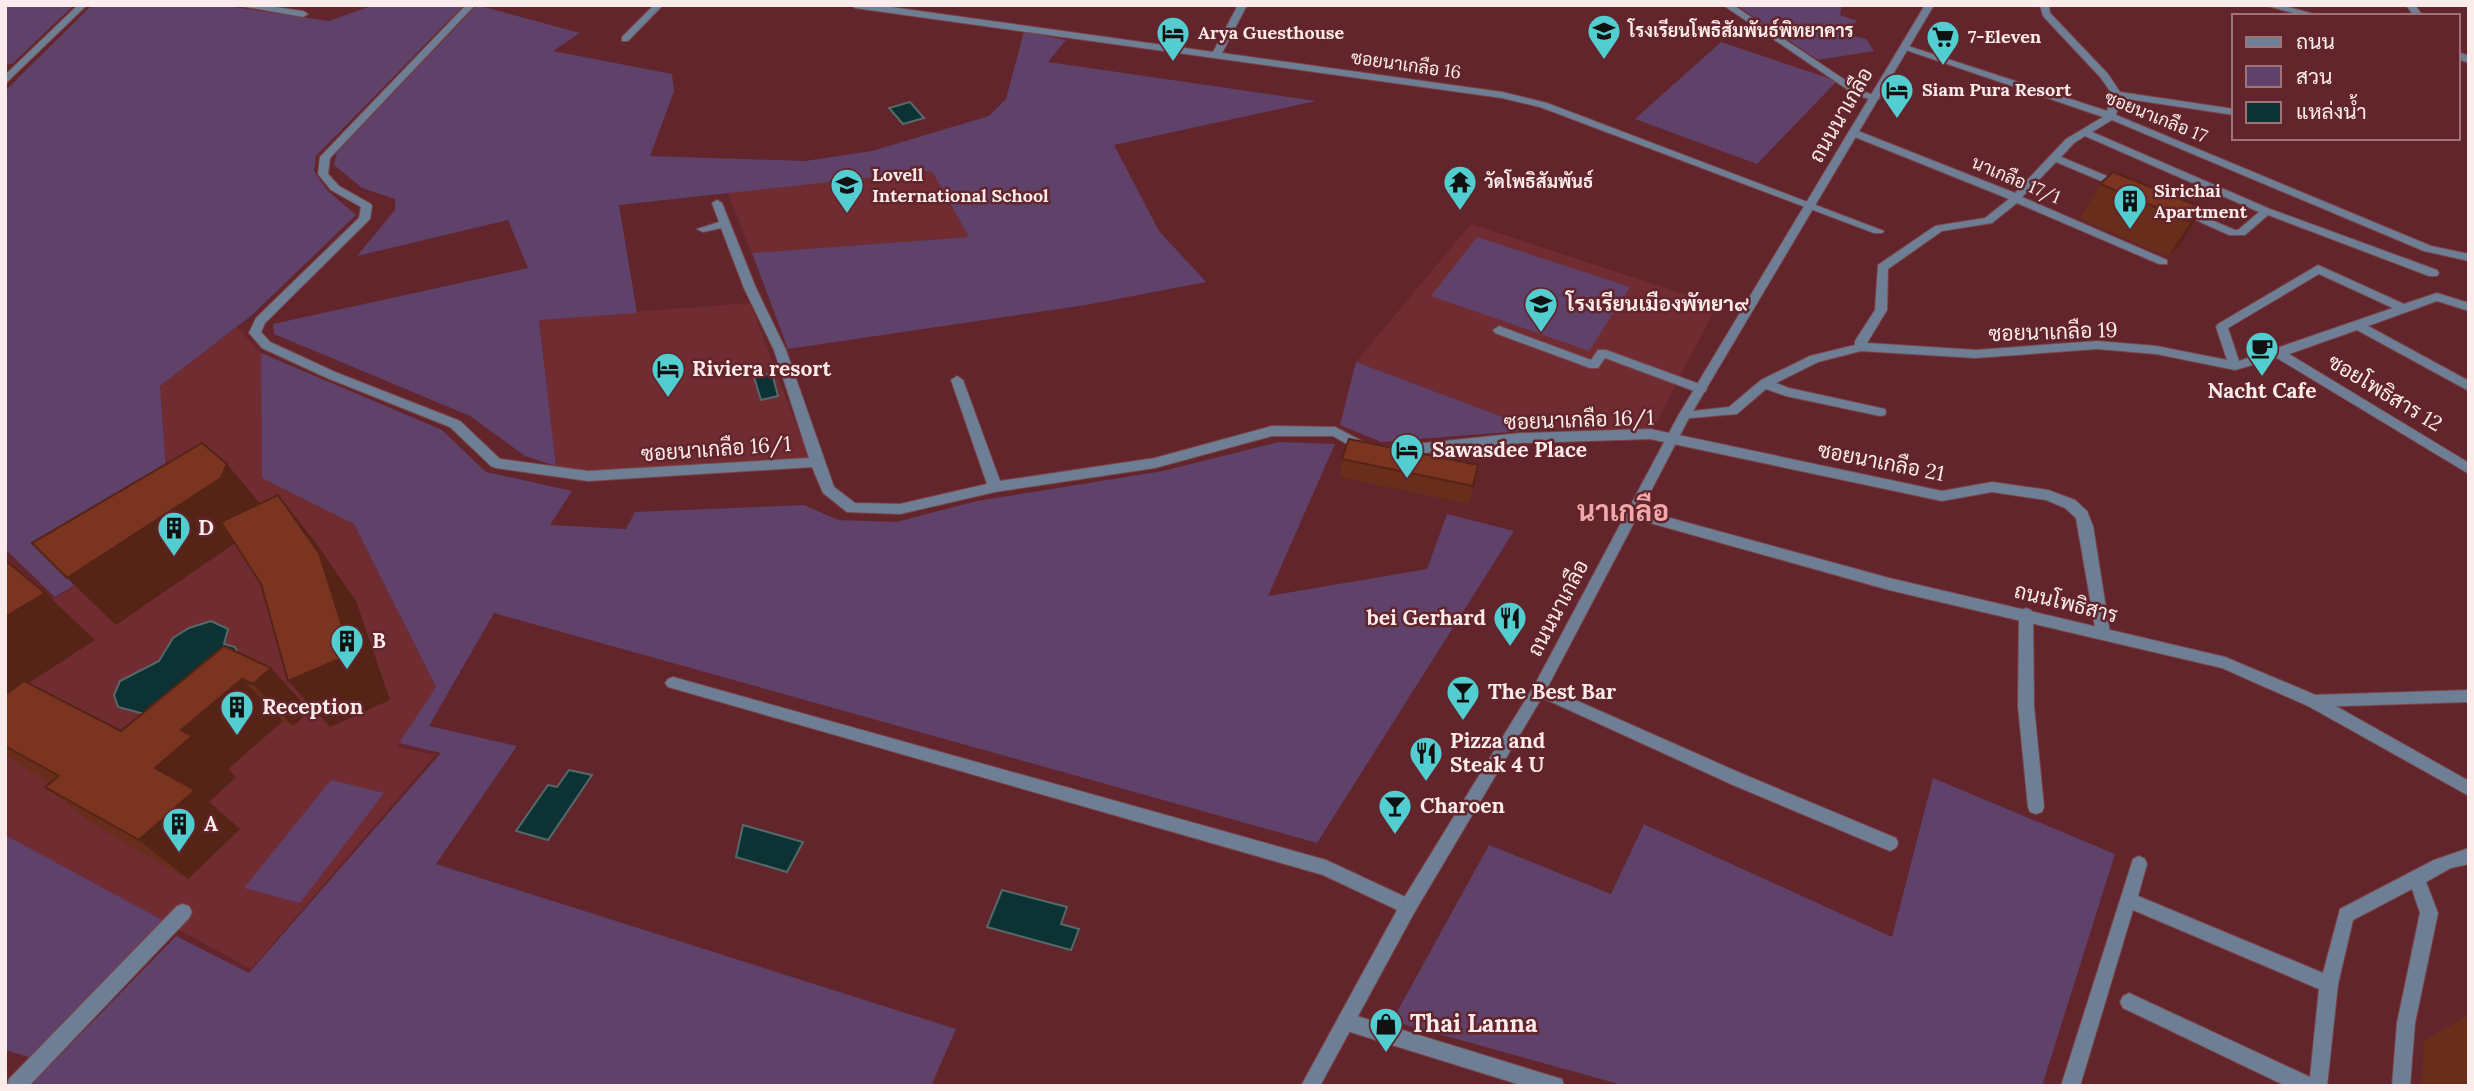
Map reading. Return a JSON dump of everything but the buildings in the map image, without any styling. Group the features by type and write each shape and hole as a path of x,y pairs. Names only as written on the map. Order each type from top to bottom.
{"street":[{"path":"5,80 83,5"},
{"path":"239,5 303,14"},
{"name":"ซอยนาเกลือ 16/1","path":"471,5 358,119 326,157 323,174 335,188 367,206 364,219 260,321 255,333 266,345 331,375 455,424 496,463 588,476 817,462 828,490 852,508 900,509 995,487 1155,463 1272,431 1335,432 1372,453 1521,438 1650,434 1672,438"},
{"path":"625,39 659,5"},
{"name":"ซอยนาเกลือ 16","path":"855,5 1470,89 1533,102 1878,231"},
{"path":"1216,56 1243,5"},
{"path":"1727,5 1857,92 1875,98"},
{"name":"ถนนนาเกลือ","path":"1310,1086 1408,906 1539,690 1672,438 1930,5"},
{"path":"2044,5 2046,14 2105,76 2117,94 2232,112"},
{"path":"2268,5 2308,14"},
{"name":"ซอยนาเกลือ 17","path":"1905,48 2111,116 2428,249 2469,258"},
{"path":"5,66 21,65"},
{"path":"1861,347 1861,341 1881,310 1882,268 1890,259 1939,228 1988,221 2070,141 2086,134 2111,116 2117,94"},
{"name":"นาเกลือ 17/1","path":"1854,133 2015,197 2163,262"},
{"path":"2086,134 2266,211 2433,273"},
{"path":"2054,158 2135,192"},
{"path":"717,203 750,288 780,350 817,462"},
{"path":"2171,207 2233,233 2248,229 2266,211"},
{"path":"703,229 725,224"},
{"path":"2428,249 2437,297 2469,307"},
{"path":"2235,366 2222,327 2318,269 2404,309"},
{"name":"ซอยนาเกลือ 19","path":"1685,416 1732,411 1765,383 1814,359 1861,347 1976,354 2097,345 2156,350 2235,366 2279,354 2437,297"},
{"path":"2359,326 2469,387"},
{"path":"1499,330 1594,365 1602,353 1701,389"},
{"name":"ซอยโพธิสาร 12","path":"2279,354 2469,469"},
{"path":"957,380 995,487"},
{"path":"1765,383 1786,392 1880,412"},
{"name":"ซอยนาเกลือ 21","path":"1672,438 1942,496 1992,487 2059,499 2082,515 2086,526 2103,633"},
{"name":"ถนนโพธิสาร","path":"1632,513 1889,584 2026,614 2225,663 2313,701 2469,789"},
{"path":"2026,614 2026,706 2036,807"},
{"path":"673,683 1326,868 1408,906"},
{"path":"1539,690 1739,780 1890,843"},
{"path":"2313,701 2469,695"},
{"path":"2318,1086 2329,984 2346,915 2379,895 2416,878 2440,862 2469,856"},
{"path":"2070,1086 2139,864"},
{"path":"2401,1086 2406,1023 2429,913 2416,878"},
{"path":"2128,900 2329,984"},
{"path":"16,1086 183,912"},
{"path":"2129,1002 2307,1086"},
{"path":"1347,1022 1555,1086"}],"shaded area":[{"name":"Lovell International School","path":"932,171 970,237 752,253 728,193"},
{"name":"โรงเรียนเมืองพัทยา๙","path":"1471,224 1717,305 1653,429 1537,430 1356,362"},
{"name":"Riviera resort","path":"750,303 809,458 590,472 556,466 539,319"},
{"path":"237,327 261,353 262,478 354,524 436,687 397,747 435,755 251,969 5,835 5,629 170,528 160,386"}],"green space":[{"path":"5,5 74,5 12,64 5,64"},
{"path":"92,5 221,5 329,21 374,5 464,5 316,156 314,171 327,190 356,215 252,315 160,386 170,528 55,597 5,549 5,91"},
{"path":"477,5 580,33 553,51 672,74 674,91 650,156 805,161 872,151 989,116 1006,99 1024,31 1066,40 1048,62 1316,101 1114,145 1159,231 1206,282 1086,305 788,349 752,253 969,237 932,171 619,205 637,313 539,320 556,466 525,456 470,416 274,334 273,324 528,268 508,220 357,256 395,210 395,199 362,188 334,165 337,152"},
{"path":"1736,5 1842,5 1840,15 1857,21 1846,34 1866,39 1874,51 1818,60"},
{"path":"1721,42 1837,81 1757,164 1635,119"},
{"path":"1477,237 1630,287 1589,351 1431,296"},
{"path":"261,353 442,430 486,472 572,491 550,525 626,529 635,512 804,505 838,520 896,522 977,501 1163,471 1279,442 1335,444 1268,596 1427,569 1447,514 1514,531 1317,843 494,613 429,726 517,746 436,864 956,1029 931,1086 30,1086 176,936 249,973 441,753 399,743 436,687 354,524 262,478"},
{"path":"1356,362 1537,430 1381,442 1340,425"},
{"path":"1933,778 2115,854 2042,1086 1626,1086 1392,1021 1489,845 1611,894 1644,824 1892,937"},
{"path":"331,780 384,793 300,903 244,888"},
{"path":"5,835 166,922 35,1059 5,1050"}],"water":[{"path":"910,102 924,118 903,124 889,108"},
{"path":"772,373 778,396 761,400 754,377"},
{"path":"211,621 228,629 224,644 235,647 238,653 152,716 118,707 114,695 120,681 159,661 173,638 189,628"},
{"path":"569,770 592,775 548,840 516,831 548,785 557,787"},
{"path":"743,825 803,842 787,872 736,857"},
{"path":"1002,890 1067,907 1061,924 1079,929 1071,950 987,927"}],"place":[{"name":"โรงเรียนโพธิสัมพันธ์พิทยาคาร","path":"1604,61"},
{"name":"Arya Guesthouse","path":"1173,63"},
{"name":"7-Eleven","path":"1943,67"},
{"name":"Siam Pura Resort","path":"1897,120"},
{"name":"วัดโพธิสัมพันธ์","path":"1460,212"},
{"name":"Lovell International School","path":"847,215"},
{"name":"Sirichai Apartment","path":"2130,231"},
{"name":"โรงเรียนเมืองพัทยา๙","path":"1541,334"},
{"name":"Nacht Cafe","path":"2262,378"},
{"name":"Riviera resort","path":"668,399"},
{"name":"Sawasdee Place","path":"1407,480"},
{"name":"D","path":"174,558"},
{"name":"bei Gerhard","path":"1510,648"},
{"name":"B","path":"347,671"},
{"name":"The Best Bar","path":"1463,722"},
{"name":"Reception","path":"237,737"},
{"name":"Pizza and Steak 4 U","path":"1426,783"},
{"name":"Charoen","path":"1395,836"},
{"name":"A","path":"179,854"},
{"name":"Thai Lanna","path":"1386,1054"}],"district":[{"name":"นาเกลือ","path":"1623,511"}]}
